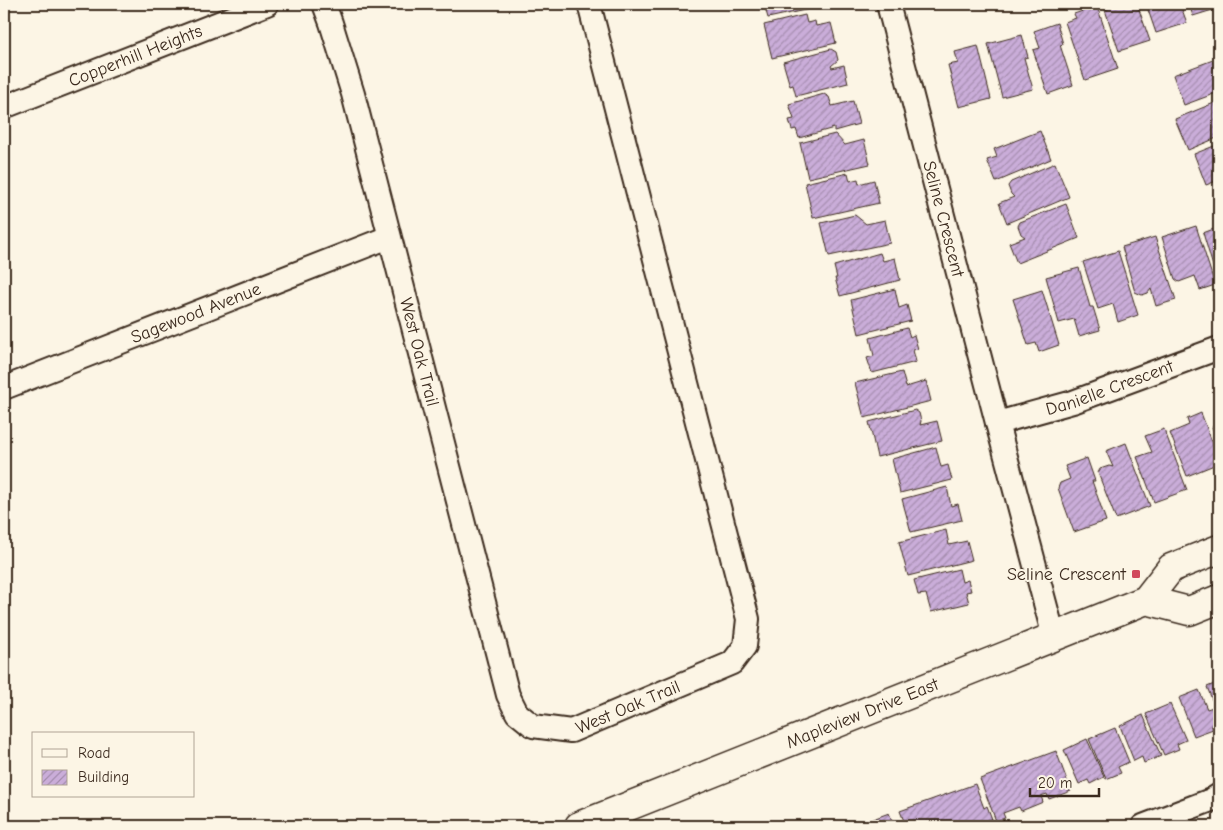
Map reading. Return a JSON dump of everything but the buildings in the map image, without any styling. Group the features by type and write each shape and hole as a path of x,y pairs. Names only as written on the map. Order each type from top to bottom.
{"main road":[{"name":"Mapleview Drive East","path":"579,826 1146,600 1172,568 1219,549"},
{"path":"1146,600 1189,611 1219,599"}],"street":[{"name":"Copperhill Heights","path":"4,107 267,4"},
{"name":"West Oak Trail","path":"324,4 353,94 508,695 516,713 533,726 571,731 732,663 745,646 748,619 589,4"},
{"name":"Seline Crescent","path":"894,5 997,423 1054,637"},
{"name":"Sagewood Avenue","path":"4,388 389,237"},
{"name":"Danielle Crescent","path":"997,423 1074,402 1219,348"},
{"path":"1143,826 1211,800 1219,794"}],"place":[{"name":"Seline Crescent","path":"1136,574"}]}
